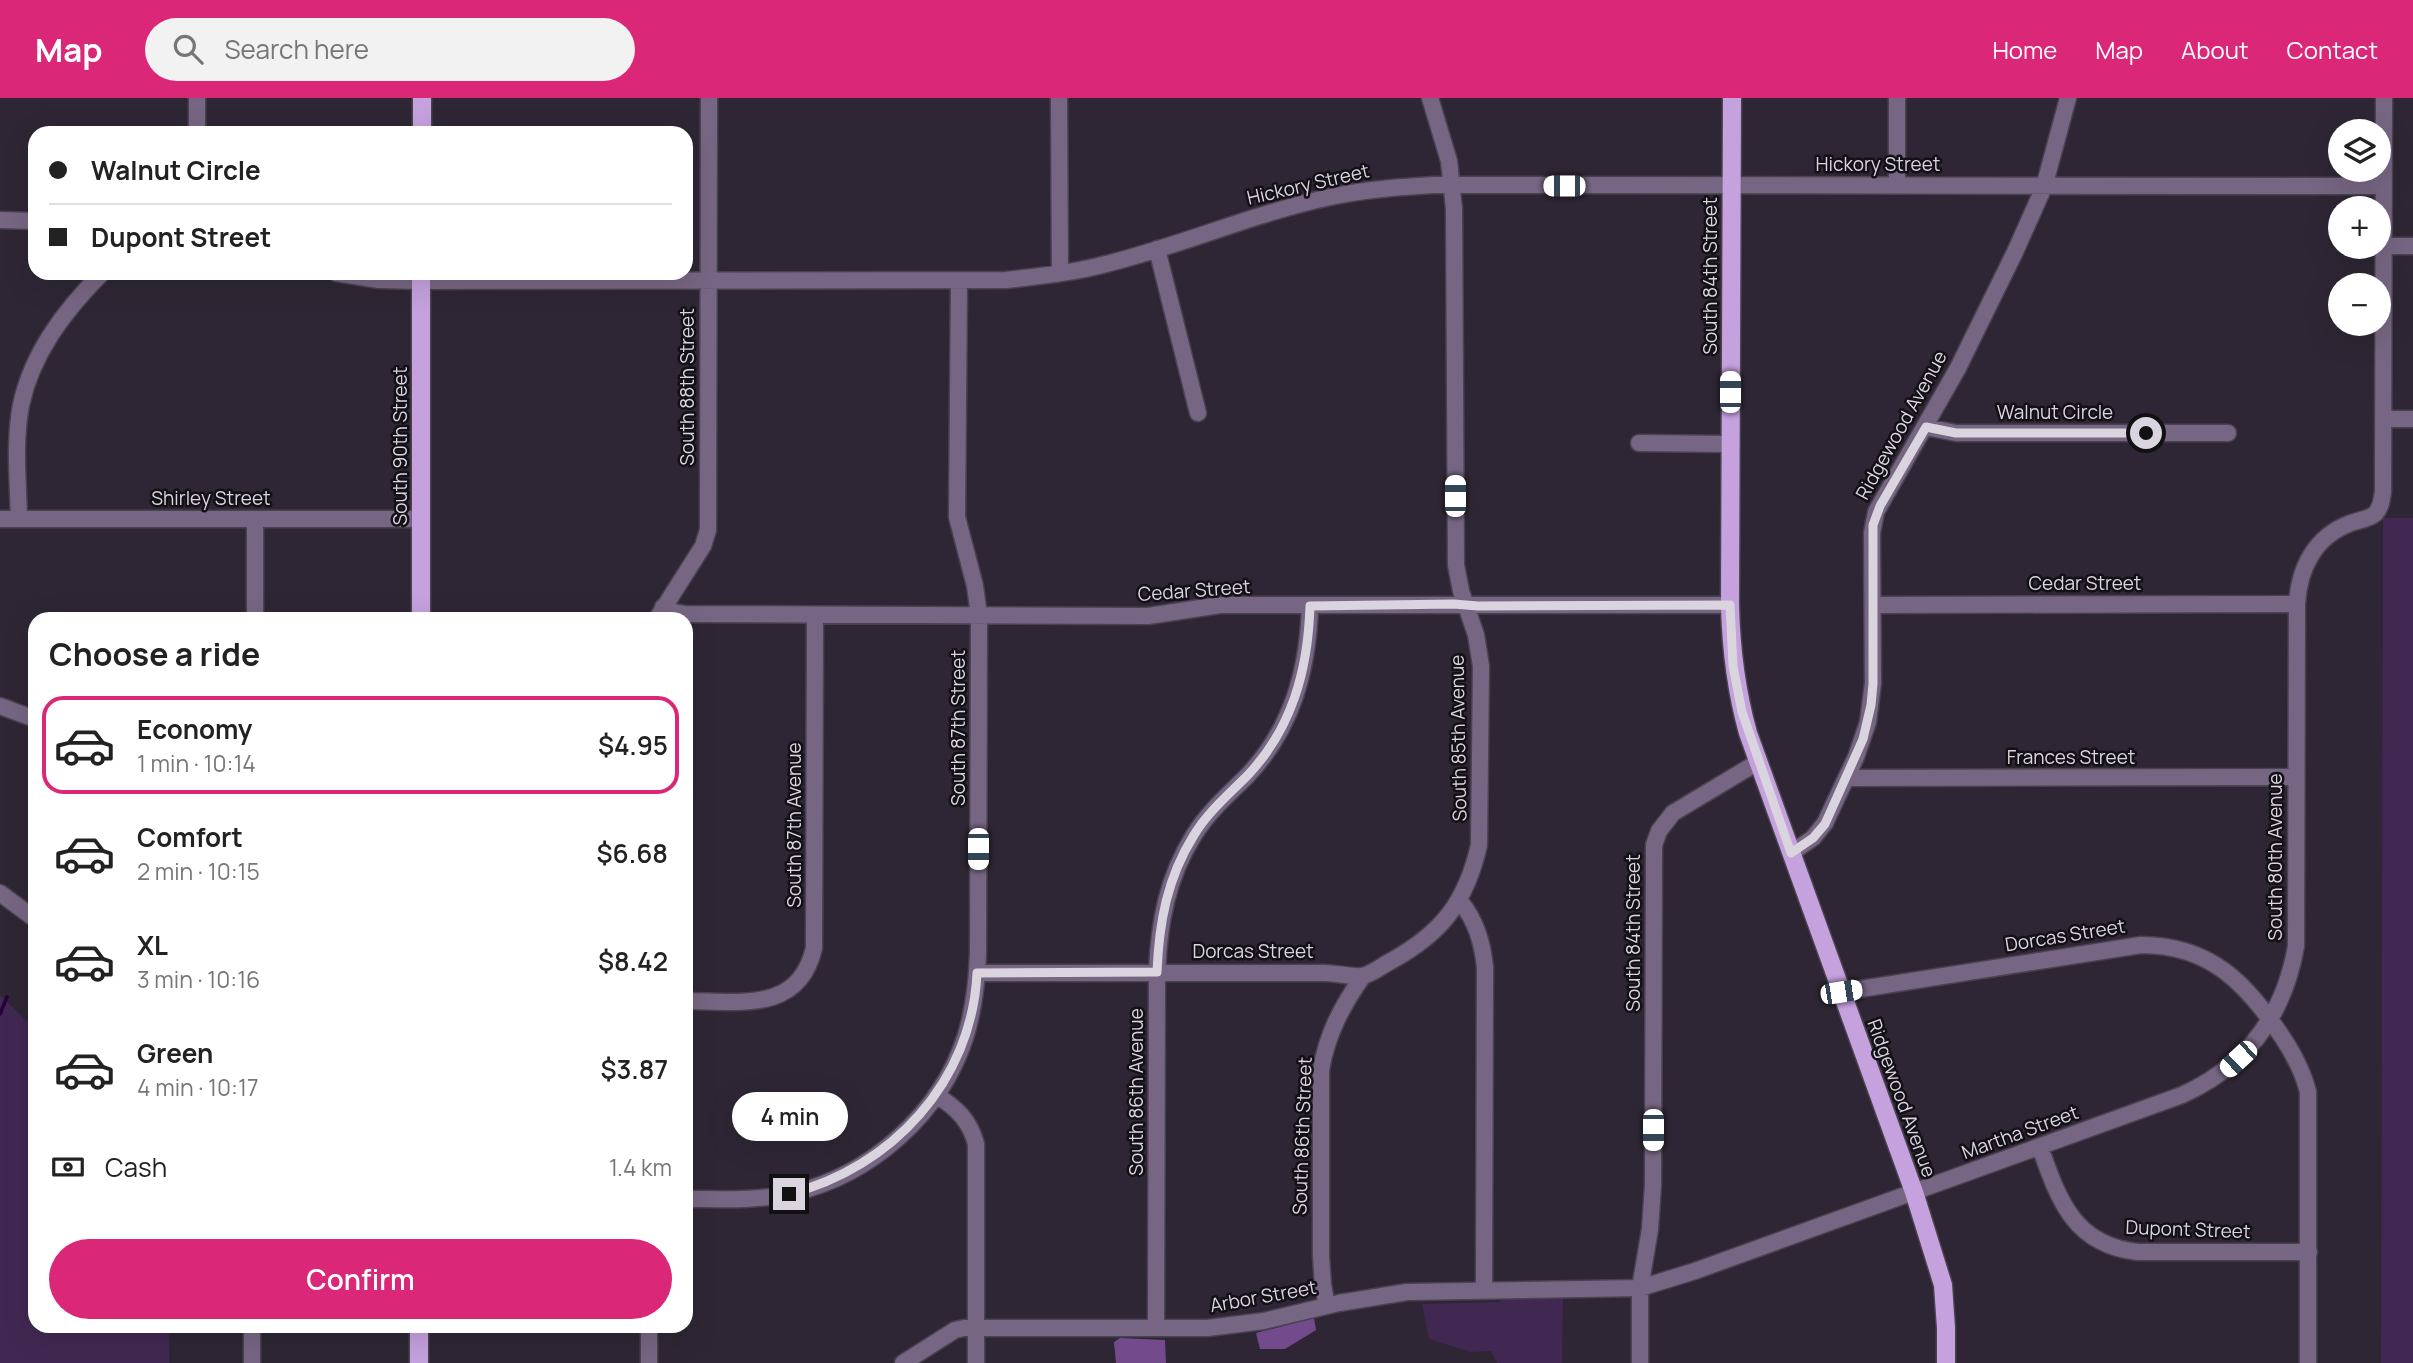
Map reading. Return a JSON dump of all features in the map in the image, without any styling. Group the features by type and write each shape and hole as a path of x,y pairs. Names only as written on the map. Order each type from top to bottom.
{"main road":[{"path":"422,98 422,126"},
{"name":"South 84th Street","path":"1732,98 1731,639 1737,690 1758,762"},
{"name":"South 90th Street","path":"421,280 421,612"},
{"name":"Ridgewood Avenue","path":"1758,762 1914,1192 1943,1285 1946,1363"},
{"path":"419,1333 419,1363"}],"street":[{"path":"197,98 197,126"},
{"name":"South 88th Street","path":"660,612 703,546 708,530 709,98"},
{"path":"1059,98 1060,273"},
{"name":"South 85th Avenue","path":"1430,98 1443,134 1452,186 1455,247 1454,552 1458,580 1476,635 1481,666 1481,824 1475,865 1460,901"},
{"path":"1897,98 1897,185"},
{"name":"Ridgewood Avenue","path":"1791,853 1819,831 1863,739 1871,705 1872,533 1877,512 1926,427 2010,264 2044,187 2068,98"},
{"path":"2383,196 2384,98"},
{"name":"Hickory Street","path":"636,280 1006,280 1106,264 1262,214 1335,196 1389,187 2383,186"},
{"path":"0,220 28,220"},
{"path":"2391,246 2413,246"},
{"path":"1157,249 1198,413"},
{"path":"2383,259 2383,419 2413,419"},
{"path":"19,519 19,420 24,392 52,332 95,280"},
{"name":"South 87th Street","path":"936,1095 952,1069 965,1038 977,973 979,615 975,586 957,517 960,281"},
{"name":"South 80th Avenue","path":"2272,1019 2294,959 2296,946 2299,580 2304,566 2318,545 2336,530 2377,512 2383,492 2383,419"},
{"name":"Walnut Circle","path":"1926,427 1956,433 2228,433"},
{"path":"1639,443 1730,444"},
{"name":"Shirley Street","path":"0,519 421,519"},
{"path":"255,612 256,519"},
{"name":"Cedar Street","path":"1873,605 2297,604"},
{"name":"Cedar Street","path":"693,614 1149,616 1220,605 1730,605"},
{"name":"South 86th Avenue","path":"1156,1328 1157,972 1158,939 1163,912 1182,855 1207,816 1265,754 1280,731 1292,706 1306,659 1310,606"},
{"name":"South 87th Avenue","path":"693,1000 754,1001 774,998 793,986 807,970 814,948 816,615"},
{"path":"0,706 28,716"},
{"name":"South 84th Street","path":"1640,1363 1640,1288 1650,1229 1653,1185 1654,845 1673,813 1758,762"},
{"name":"Frances Street","path":"1846,778 2296,777"},
{"path":"0,893 28,914"},
{"path":"1363,976 1426,939 1460,901 1476,925 1485,967 1484,1289"},
{"name":"Dorcas Street","path":"1841,992 2130,946 2153,945 2189,952 2219,966 2246,988 2272,1019"},
{"name":"Dorcas Street","path":"977,973 1324,972 1363,976"},
{"name":"South 86th Street","path":"1328,1306 1321,1256 1321,1070 1334,1022 1363,976"},
{"path":"2272,1019 2299,1065 2308,1092 2308,1363"},
{"name":"Martha Street","path":"1640,1288 1665,1282 2182,1095 2224,1072 2252,1046 2272,1019"},
{"path":"693,1199 757,1198 789,1194 835,1179 869,1160 901,1135 936,1095 951,1104 964,1117 976,1144 976,1363"},
{"name":"Dupont Street","path":"2039,1147 2056,1192 2070,1216 2089,1235 2106,1245 2123,1251 2138,1252 2309,1252"},
{"name":"Arbor Street","path":"903,1363 955,1330 976,1327 1207,1328 1238,1325 1407,1292 1640,1288"},
{"path":"252,1333 252,1363"},
{"path":"649,1333 649,1363"}],"shaded area":[{"path":"2383,518 2413,518 2413,1363 2381,1363"},
{"path":"0,995 28,1022 28,1333 169,1333 169,1363 0,1363"},
{"path":"1508,1298 1563,1299 1562,1363 1497,1363 1491,1351 1471,1352 1429,1339 1422,1304 1498,1302"},
{"path":"1314,1318 1316,1330 1285,1349 1260,1349 1256,1333"},
{"path":"1120,1338 1165,1340 1166,1363 1116,1363 1114,1342"}],"waterway":[{"path":"0,1014 7,997"}],"route":[{"path":"789,1194 819,1186 850,1171 869,1160 914,1123 930,1104 960,1053 970,1023 977,973 1157,972 1158,939 1163,912 1182,855 1207,816 1248,775 1280,731 1300,684 1306,659 1310,606 1730,605 1733,666 1742,712 1791,853 1813,838 1825,824 1863,739 1873,684 1873,525 1880,506 1926,427 1956,433 2146,433"}]}
